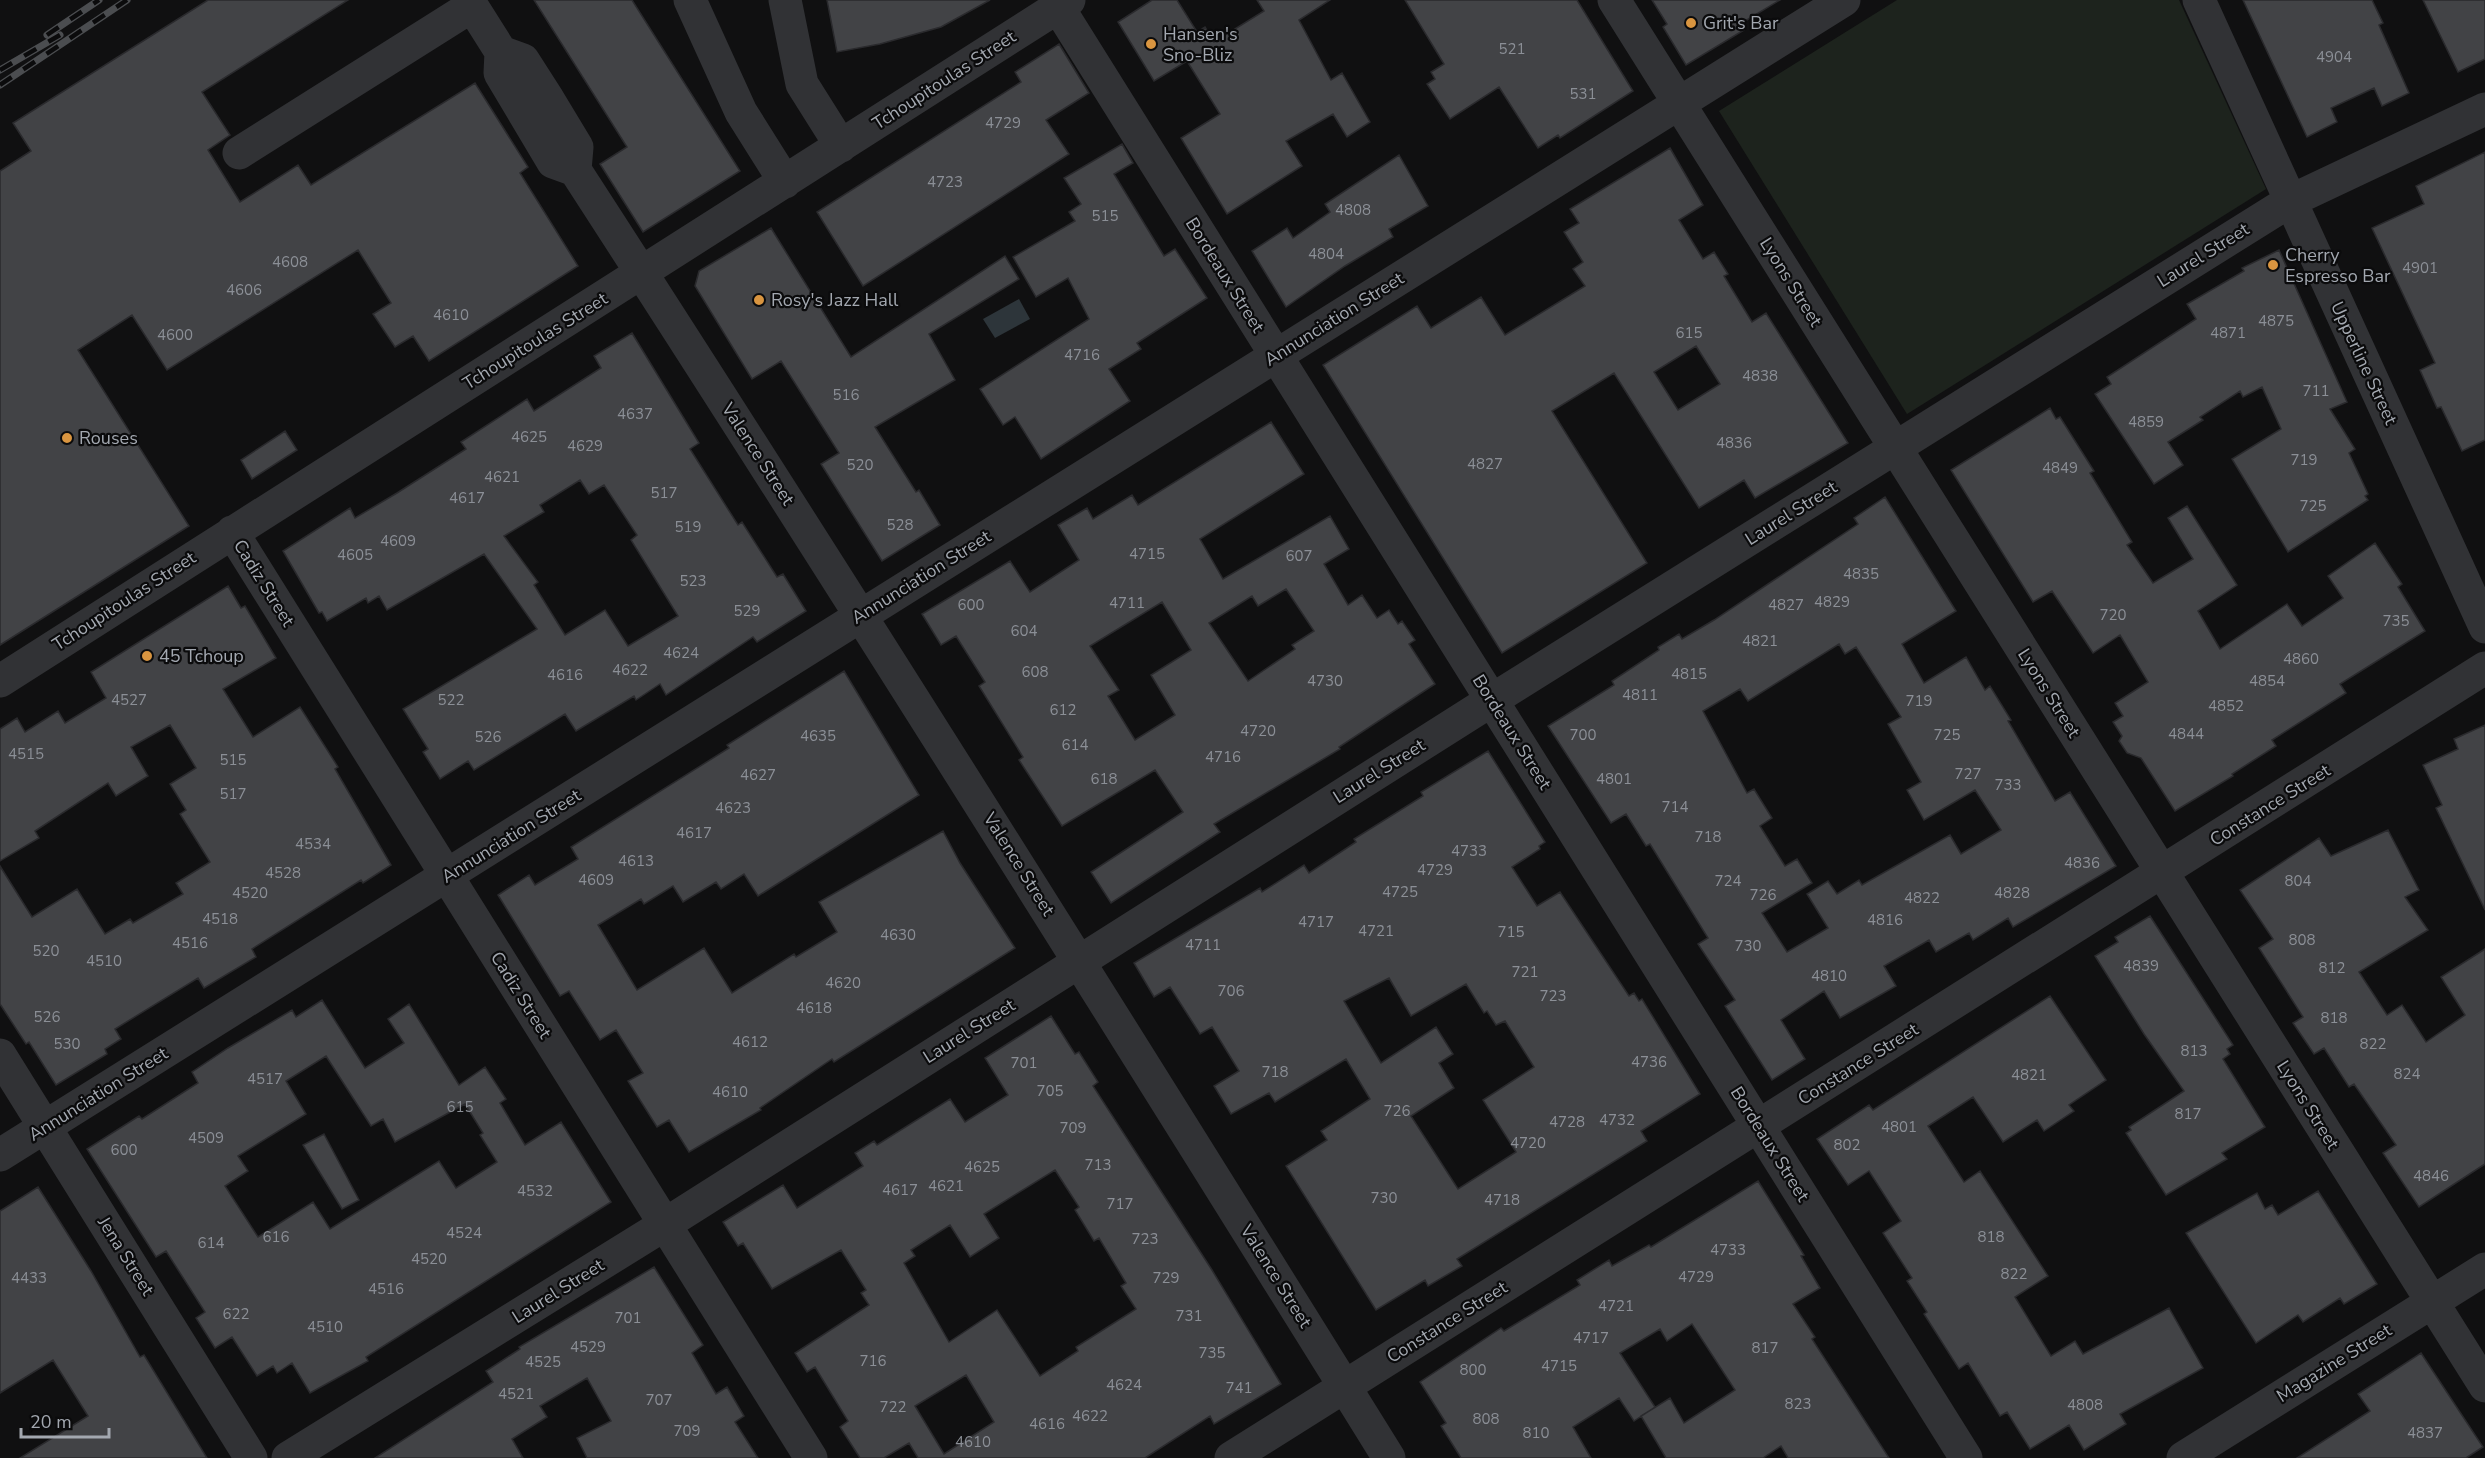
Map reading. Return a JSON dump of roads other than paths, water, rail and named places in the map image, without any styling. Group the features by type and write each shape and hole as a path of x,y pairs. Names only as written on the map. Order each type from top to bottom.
{"street":[{"path":"690,0 741,112 785,182"},
{"path":"785,0 802,84 841,146"},
{"name":"Lyons Street","path":"1614,0 2485,1386"},
{"name":"Annunciation Street","path":"0,1155 448,877 861,615 1844,0"},
{"name":"Upperline Street","path":"2199,0 2485,627"},
{"name":"Tchoupitoulas Street","path":"0,681 1064,3"},
{"name":"Bordeaux Street","path":"1064,3 1275,356 1966,1458"},
{"name":"Valence Street","path":"239,153 472,6 501,52 523,60 577,147 574,170 861,615 1080,961 1389,1458"},
{"name":"Laurel Street","path":"288,1458 664,1225 1492,700 2290,201 2485,109"},
{"name":"Cadiz Street","path":"232,532 811,1458"},
{"name":"Constance Street","path":"1231,1458 2485,668"},
{"name":"Jena Street","path":"0,1054 251,1458"},
{"name":"Magazine Street","path":"2183,1458 2485,1269"}],"railway":[{"path":"47,35 99,0"},
{"path":"0,85 127,0"},
{"path":"0,70 60,35"}],"place":[{"name":"Grit's Bar","path":"1691,23"},
{"name":"Hansen's Sno-Bliz","path":"1151,44"},
{"name":"Cherry Espresso Bar","path":"2273,265"},
{"name":"Rosy's Jazz Hall","path":"759,300"},
{"name":"Rouses","path":"67,438"},
{"name":"45 Tchoup","path":"147,656"}]}
